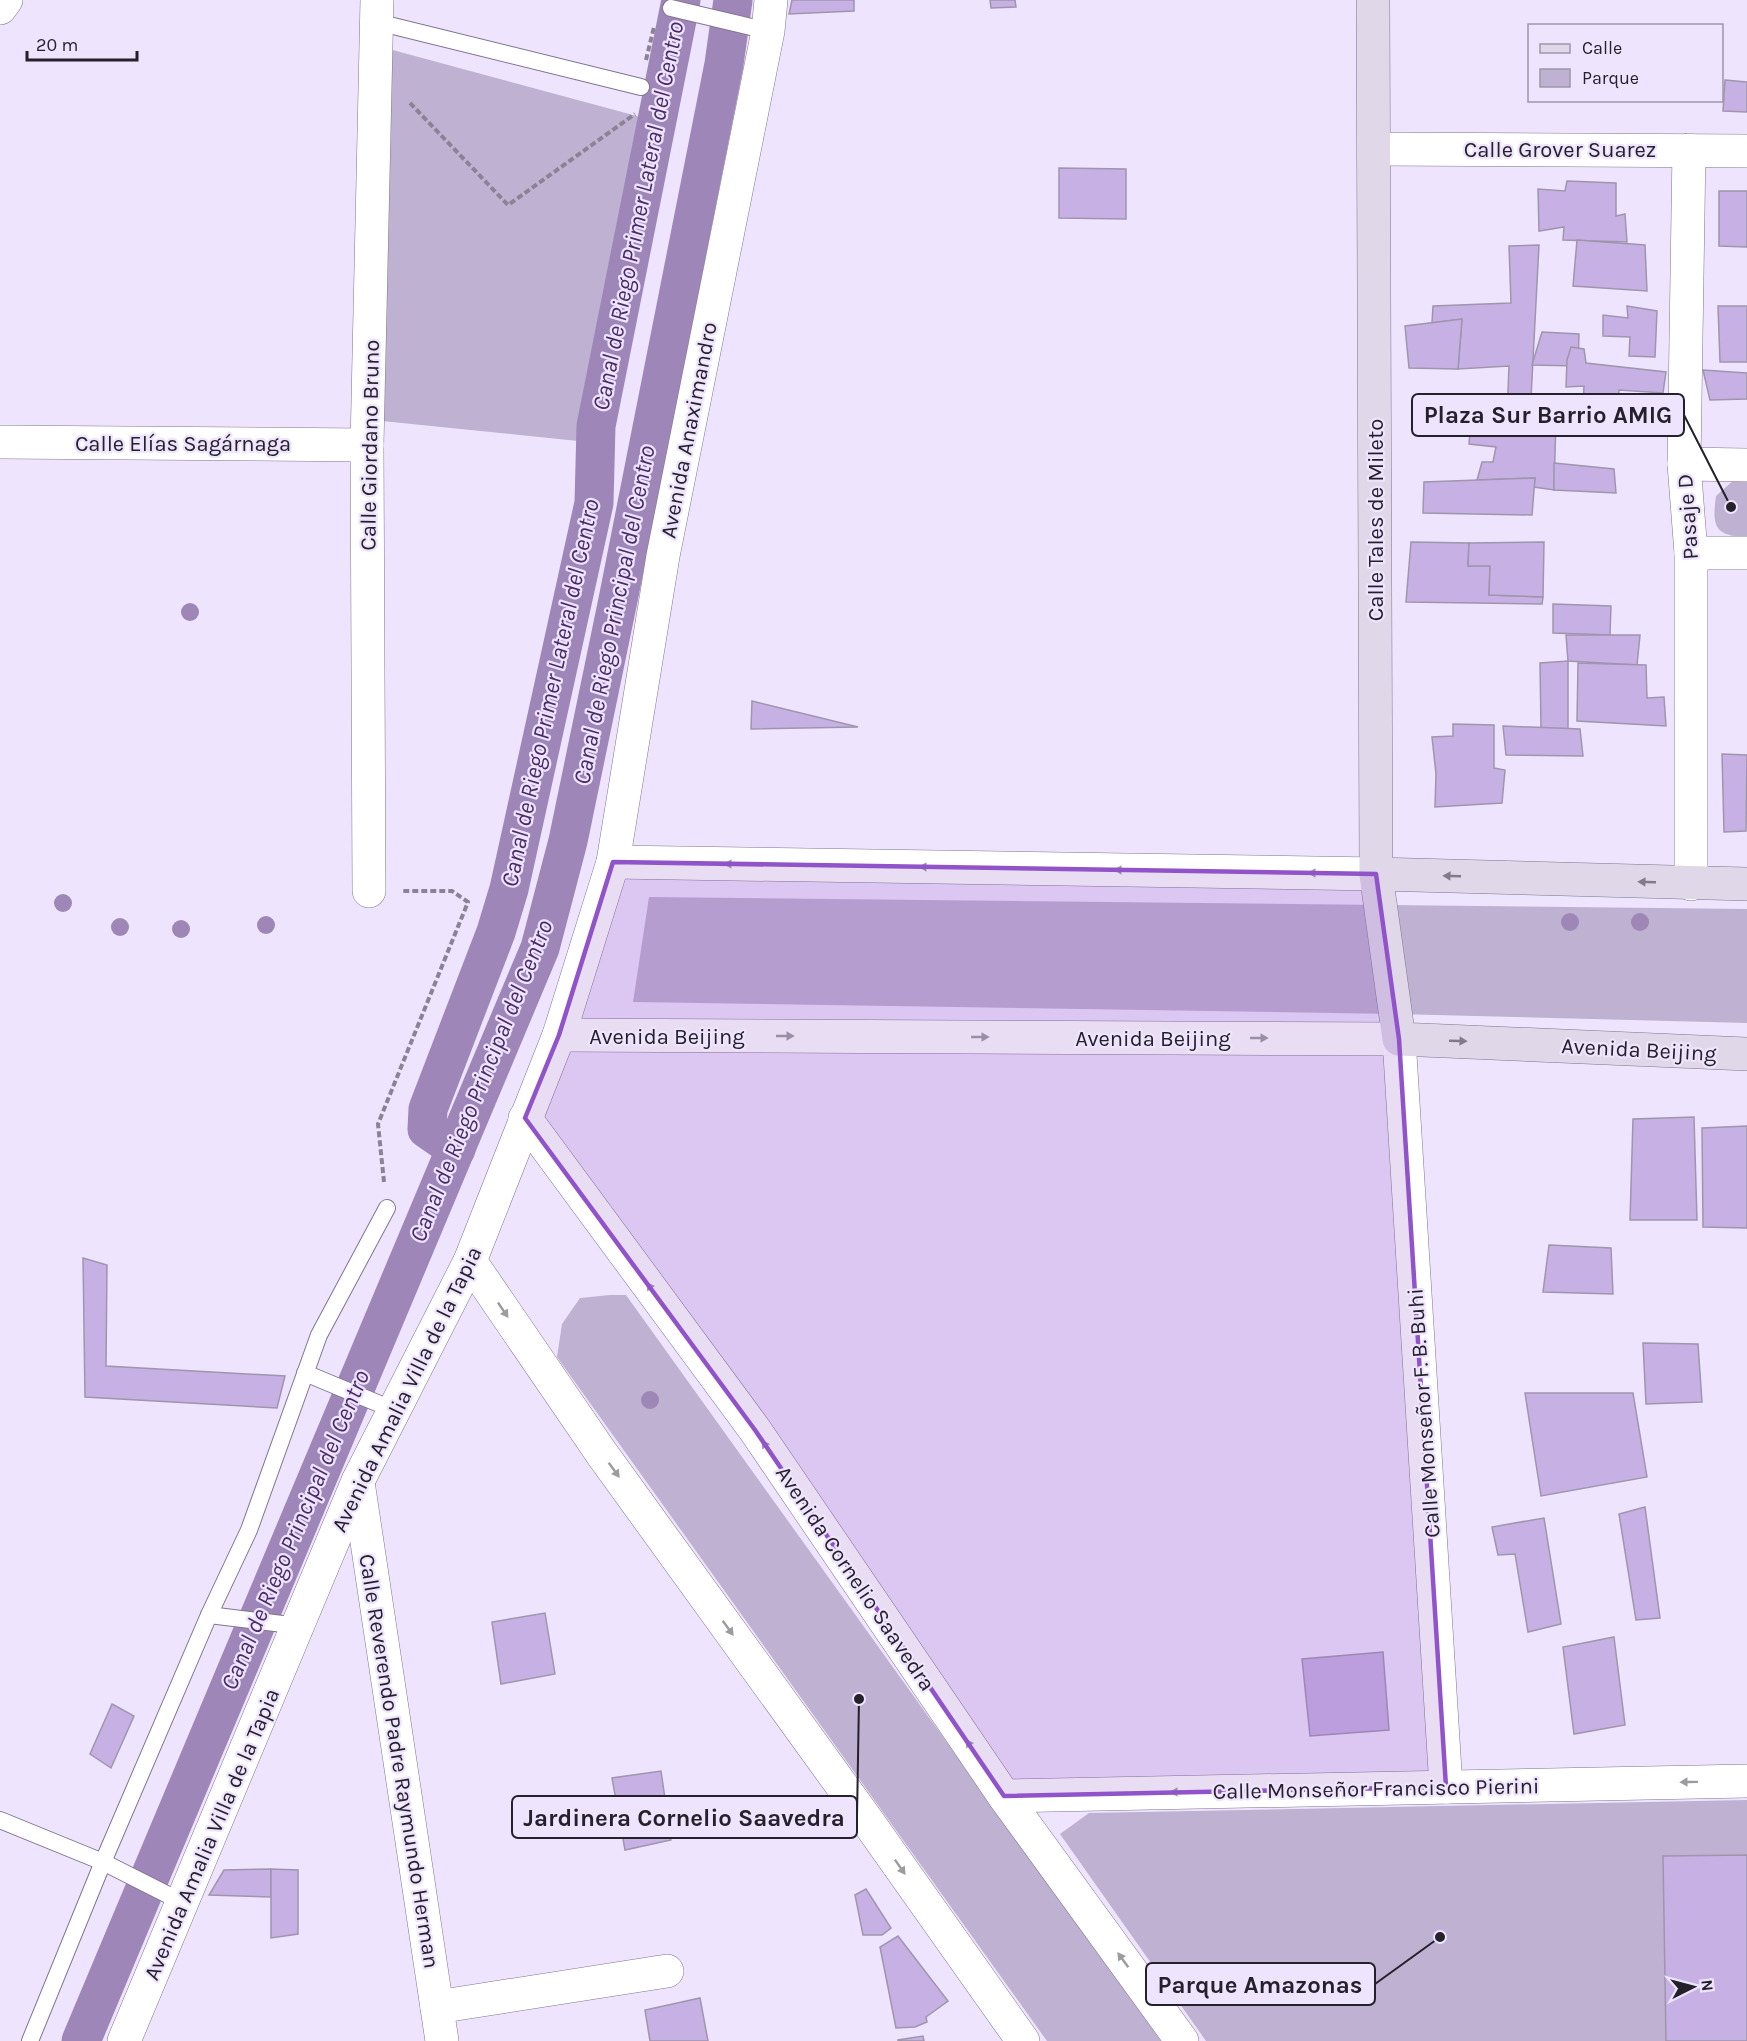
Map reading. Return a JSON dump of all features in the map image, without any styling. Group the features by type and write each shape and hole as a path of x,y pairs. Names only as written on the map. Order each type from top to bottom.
{"street":[{"path":"0,8 6,0"},
{"name":"Calle Tales de Mileto","path":"1373,0 1376,874 1400,1039"},
{"name":"Calle Giordano Bruno","path":"369,891 367,445 377,11"},
{"name":"Avenida Anaximandro","path":"613,862 663,556 762,19"},
{"name":"Calle Grover Suarez","path":"1374,149 1747,151"},
{"name":"Pasaje D","path":"1689,150 1684,464 1691,553 1691,884"},
{"name":"Calle Elías Sagárnaga","path":"0,442 367,445"},
{"path":"1684,464 1747,465"},
{"path":"1691,553 1747,553"},
{"path":"613,862 1376,874 1747,884"},
{"name":"Avenida Amalia Villa de la Tapia","path":"124,2041 176,1898 284,1624 358,1481 382,1405 470,1262 559,1035 613,862"},
{"name":"Avenida Beijing","path":"559,1035 1400,1039 1747,1054"},
{"name":"Calle Monseñor F. B. Buhi","path":"1400,1039 1446,1787"},
{"name":"Avenida Cornelio Saavedra","path":"525,1118 755,1430 1004,1796 1182,2041"},
{"path":"470,1262 602,1454 866,1819 1023,2041"},
{"name":"Calle Reverendo Padre Raymundo Herman","path":"358,1481 442,2041"},
{"name":"Calle Monseñor Francisco Pierini","path":"1004,1796 1747,1781"},
{"path":"437,2007 667,1971"}],"lane":[{"path":"671,8 762,19"},
{"path":"377,11 641,87"},
{"path":"30,2041 103,1862 216,1616 304,1373 320,1335 387,1208"},
{"path":"304,1373 382,1405"},
{"path":"216,1616 284,1624"},
{"path":"0,1820 103,1862 176,1898"}],"path":[{"path":"376,81 388,81 508,206 635,115"},
{"path":"369,891 452,891 468,902 378,1124 387,1208"}],"highlighted area":[{"path":"613,862 1376,874 1399,1039 1446,1787 1004,1796 755,1430 525,1118 559,1035"}],"green space":[{"path":"389,49 648,119 578,441 382,421"},
{"path":"1735,479 1747,479 1747,537 1728,534 1722,531 1715,522 1716,496"},
{"path":"649,897 1747,909 1747,1023 1395,1014 633,1002"},
{"path":"626,1295 1161,2041 1047,2041 557,1357 562,1324 580,1298"},
{"path":"1747,1800 1747,2041 1206,2041 1060,1834 1089,1813"}],"building":[{"path":"792,0 854,0 854,11 789,14"},
{"path":"990,0 1015,0 1016,7 991,8"},
{"path":"1725,80 1747,82 1747,112 1723,111"},
{"path":"1059,168 1126,169 1126,219 1059,218"},
{"path":"1567,181 1616,183 1616,216 1625,214 1627,242 1563,240 1564,227 1539,231 1538,189 1565,191"},
{"path":"1719,191 1747,191 1747,247 1719,246"},
{"path":"1577,240 1645,245 1647,291 1573,286"},
{"path":"1539,245 1530,417 1507,417 1509,366 1458,369 1462,319 1432,323 1433,306 1511,303 1509,246"},
{"path":"1627,306 1657,311 1655,357 1629,356 1630,337 1603,336 1603,315 1628,318"},
{"path":"1718,306 1747,306 1747,362 1720,362"},
{"path":"1462,319 1458,369 1409,368 1405,326"},
{"path":"1542,332 1579,334 1578,366 1532,365"},
{"path":"1571,347 1584,349 1586,363 1666,372 1663,393 1619,390 1617,425 1582,426 1584,386 1566,387 1567,360"},
{"path":"1703,370 1747,373 1747,399 1710,400"},
{"path":"1471,418 1556,419 1554,490 1534,487 1535,478 1477,480 1482,462 1493,462 1496,447 1469,444"},
{"path":"1554,463 1614,469 1616,493 1554,490"},
{"path":"1535,478 1532,515 1423,513 1424,482"},
{"path":"1411,542 1469,543 1468,566 1490,566 1489,595 1543,597 1542,604 1406,602"},
{"path":"1544,542 1543,597 1489,595 1490,566 1468,566 1469,543"},
{"path":"1553,604 1611,606 1610,635 1553,633"},
{"path":"1566,635 1640,635 1637,665 1568,661"},
{"path":"1568,661 1568,729 1541,728 1540,663"},
{"path":"1578,663 1646,665 1647,698 1664,697 1666,726 1577,721"},
{"path":"752,701 858,727 751,729"},
{"path":"1453,724 1494,725 1494,768 1505,770 1502,803 1435,807 1436,774 1432,737 1453,736"},
{"path":"1503,726 1580,729 1583,756 1506,755"},
{"path":"1722,754 1747,755 1746,831 1724,832"},
{"path":"1694,1117 1697,1220 1630,1220 1633,1119"},
{"path":"1747,1126 1747,1228 1703,1227 1702,1128"},
{"path":"1549,1245 1611,1248 1613,1294 1543,1292"},
{"path":"83,1258 107,1265 106,1366 285,1376 277,1408 85,1397"},
{"path":"1643,1343 1698,1344 1702,1402 1646,1404"},
{"path":"1525,1393 1633,1393 1647,1477 1541,1496"},
{"path":"1645,1507 1660,1618 1636,1620 1619,1514"},
{"path":"1544,1518 1561,1624 1528,1632 1515,1554 1498,1555 1492,1527"},
{"path":"545,1613 555,1674 501,1684 492,1622"},
{"path":"1614,1637 1625,1725 1574,1734 1563,1647"},
{"path":"1383,1652 1389,1730 1310,1736 1302,1659"},
{"path":"112,1704 134,1716 111,1768 90,1754"},
{"path":"661,1771 671,1840 625,1850 612,1778"},
{"path":"1747,1855 1747,2041 1666,2041 1663,1856"},
{"path":"271,1869 271,1897 209,1895 224,1870"},
{"path":"271,1869 298,1870 298,1934 271,1938"},
{"path":"866,1889 891,1928 882,1935 863,1935 855,1895"},
{"path":"898,1936 948,2001 926,2017 927,2022 915,2027 896,2028 880,1947"},
{"path":"700,1998 708,2041 650,2041 645,2010"},
{"path":"923,2036 924,2041 898,2041 898,2040"}],"waterway":[{"name":"Canal de Riego Primer Lateral del Centro","path":"456,1149 427,1129 428,1109 496,932 509,889 594,503 596,426 681,0"},
{"name":"Canal de Riego Principal del Centro","path":"81,2041 540,948 568,841 618,600 724,64 733,0"}],"place":[{"name":"Plaza Sur Barrio AMIG","path":"1731,507"},
{"name":"Jardinera Cornelio Saavedra","path":"859,1699"},
{"name":"Parque Amazonas","path":"1440,1937"}]}
